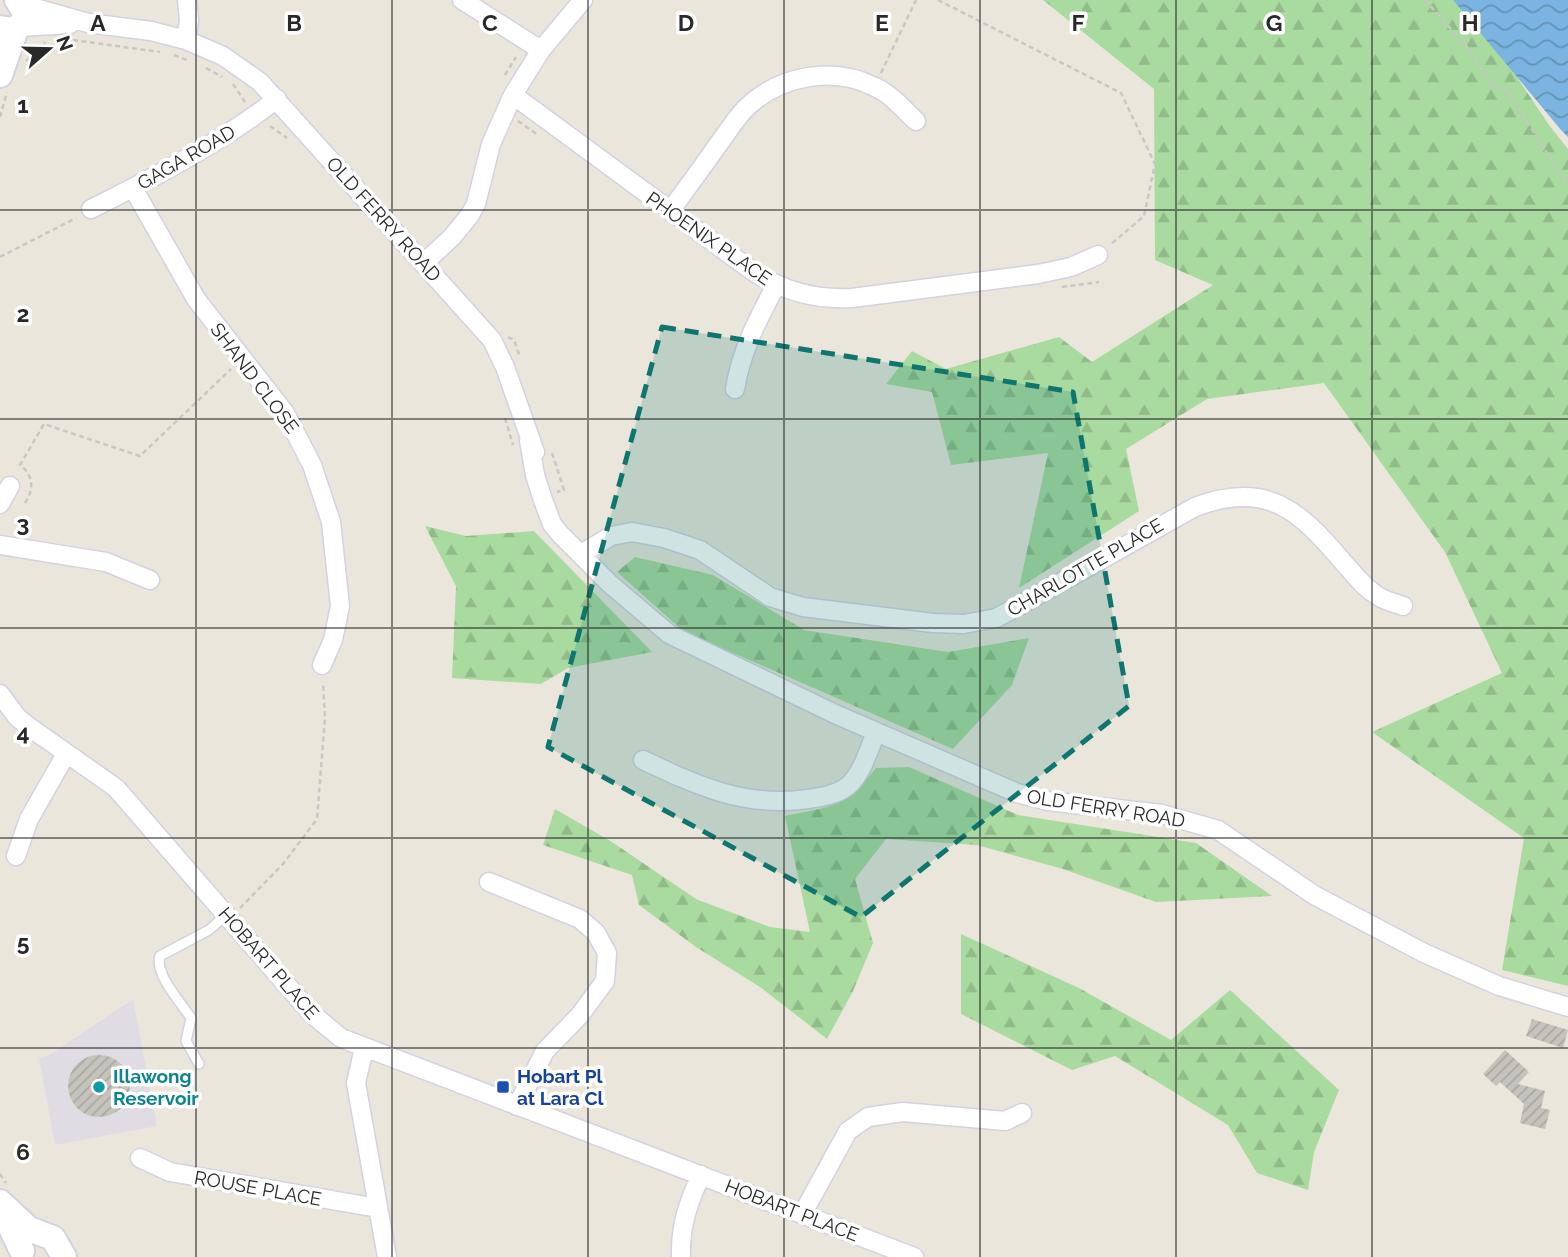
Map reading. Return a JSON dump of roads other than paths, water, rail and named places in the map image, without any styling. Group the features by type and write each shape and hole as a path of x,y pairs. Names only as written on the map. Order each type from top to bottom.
{"street":[{"path":"186,40 189,20 187,0"},
{"path":"462,0 541,50"},
{"path":"424,263 452,237 470,215 476,204 491,144 513,95 541,50 583,0"},
{"path":"0,75 12,10"},
{"name":"OLD FERRY ROAD","path":"12,10 150,31 186,40 223,56 244,69 277,99 484,329 505,367 521,444 547,512 560,534 610,584 669,634 876,732 1034,798 1162,814 1218,830 1314,895 1421,952 1499,986 1568,1007"},
{"path":"670,211 738,117 769,90 790,81 813,76 843,76 875,86 896,101 916,121"},
{"name":"PHOENIX PLACE","path":"513,95 775,285 810,296 852,298 1046,272 1070,267 1098,256"},
{"name":"GAGA ROAD","path":"91,209 133,188 257,114 277,99"},
{"name":"SHAND CLOSE","path":"133,188 196,299 295,429 312,465 326,504 335,547 340,606 333,640 322,665"},
{"path":"736,389 741,357 775,285"},
{"path":"0,503 9,485"},
{"name":"CHARLOTTE PLACE","path":"581,554 601,541 621,533 648,534 700,550 758,590 785,602 903,620 964,624 996,618 1195,507 1213,500 1255,498 1272,500 1296,513 1320,534 1363,585 1378,597 1403,606"},
{"path":"0,545 106,562 150,580"},
{"name":"HOBART PLACE","path":"0,694 17,717 116,788 318,1020 341,1038 914,1257"},
{"path":"643,760 701,787 721,793 783,802 830,795 850,783 864,761 876,732"},
{"path":"16,856 29,819 66,754"},
{"path":"489,882 580,919 596,933 607,953 604,981 580,1015 545,1051 517,1106"},
{"path":"364,1048 356,1083 387,1257"},
{"path":"803,1213 848,1131 867,1117 903,1112 1005,1121 1022,1113"},
{"name":"ROUSE PLACE","path":"140,1158 170,1172 378,1209"},
{"path":"681,1257 682,1227 687,1205 701,1175"},
{"path":"0,1204 57,1250"},
{"path":"0,1204 22,1255"},
{"path":"22,1255 30,1238 57,1250"}],"lane":[{"path":"200,1065 186,1041 191,1017 159,970 158,960 160,956 209,930 228,916"}],"water":[{"path":"1453,0 1568,0 1568,137 1561,130"}],"place":[{"name":"Illawong Reservoir","path":"99,1087"},
{"name":"Hobart Pl at Lara Cl","path":"503,1087"}]}
